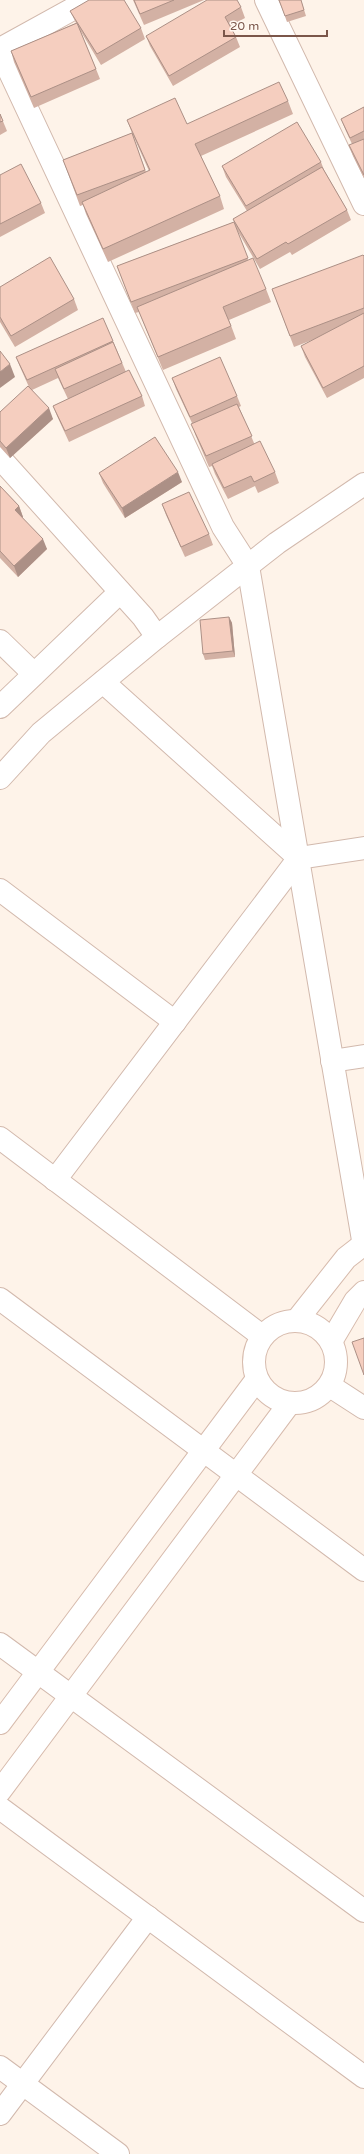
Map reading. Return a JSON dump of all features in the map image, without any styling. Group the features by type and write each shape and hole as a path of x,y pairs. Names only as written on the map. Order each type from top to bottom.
{"street":[{"path":"89,0 0,50 223,527 248,566 364,1244 346,1258 297,1320"},
{"path":"266,0 364,204"},
{"path":"0,458 143,617 158,637"},
{"path":"0,778 41,733 158,637 277,544 364,484"},
{"path":"0,707 120,592"},
{"path":"0,641 34,674"},
{"path":"103,682 299,858"},
{"path":"55,1180 299,858 364,848"},
{"path":"0,890 175,1022"},
{"path":"332,1061 364,1056"},
{"path":"0,1138 262,1336"},
{"path":"332,1340 355,1301 364,1292"},
{"path":"0,1299 364,1570"},
{"path":"297,1320 317,1326 332,1340 337,1364 330,1386 312,1401 289,1404 270,1395 257,1379 254,1357 262,1336 278,1324 297,1320"},
{"path":"0,1723 257,1379"},
{"path":"330,1386 364,1408"},
{"path":"0,1791 289,1404"},
{"path":"0,1644 364,1911"},
{"path":"0,1808 364,2077"},
{"path":"0,2114 148,1917"},
{"path":"0,2067 118,2154"}],"building":[{"path":"89,0 124,0 141,28 97,54 70,11"},
{"path":"134,0 174,0 140,14"},
{"path":"207,0 237,0 241,7 225,17 236,37 169,76 146,36"},
{"path":"279,0 301,0 304,10 285,16"},
{"path":"77,23 96,69 31,97 11,51"},
{"path":"279,82 288,101 195,144 220,196 103,249 82,202 150,170 127,120 175,98 187,124"},
{"path":"364,107 364,131 350,138 341,119"},
{"path":"0,114 3,121 0,122"},
{"path":"297,122 321,162 246,206 222,166"},
{"path":"132,133 145,170 77,195 63,160"},
{"path":"364,139 364,175 349,145"},
{"path":"21,164 41,203 0,224 0,175"},
{"path":"322,167 347,210 288,244 286,242 257,259 233,219"},
{"path":"234,222 248,258 131,302 117,266"},
{"path":"363,255 364,308 290,336 272,289"},
{"path":"50,257 74,299 11,336 0,317 0,287"},
{"path":"253,258 266,289 223,307 231,326 158,357 137,307"},
{"path":"364,313 364,366 323,388 301,346"},
{"path":"103,318 113,341 27,380 16,357"},
{"path":"113,342 122,363 64,389 55,369"},
{"path":"0,351 10,364 0,372"},
{"path":"220,357 237,396 190,417 172,378"},
{"path":"129,370 142,396 65,431 53,406"},
{"path":"28,386 49,408 6,448 0,441 0,412"},
{"path":"237,404 252,436 206,456 191,424"},
{"path":"155,437 178,472 122,508 99,473"},
{"path":"260,441 275,472 254,482 251,476 224,488 212,464"},
{"path":"0,486 19,506 15,510 43,539 14,566 0,551"},
{"path":"189,492 209,534 181,547 162,504"},
{"path":"229,617 233,651 203,654 200,620"},
{"path":"364,1338 364,1375 352,1342"}]}
